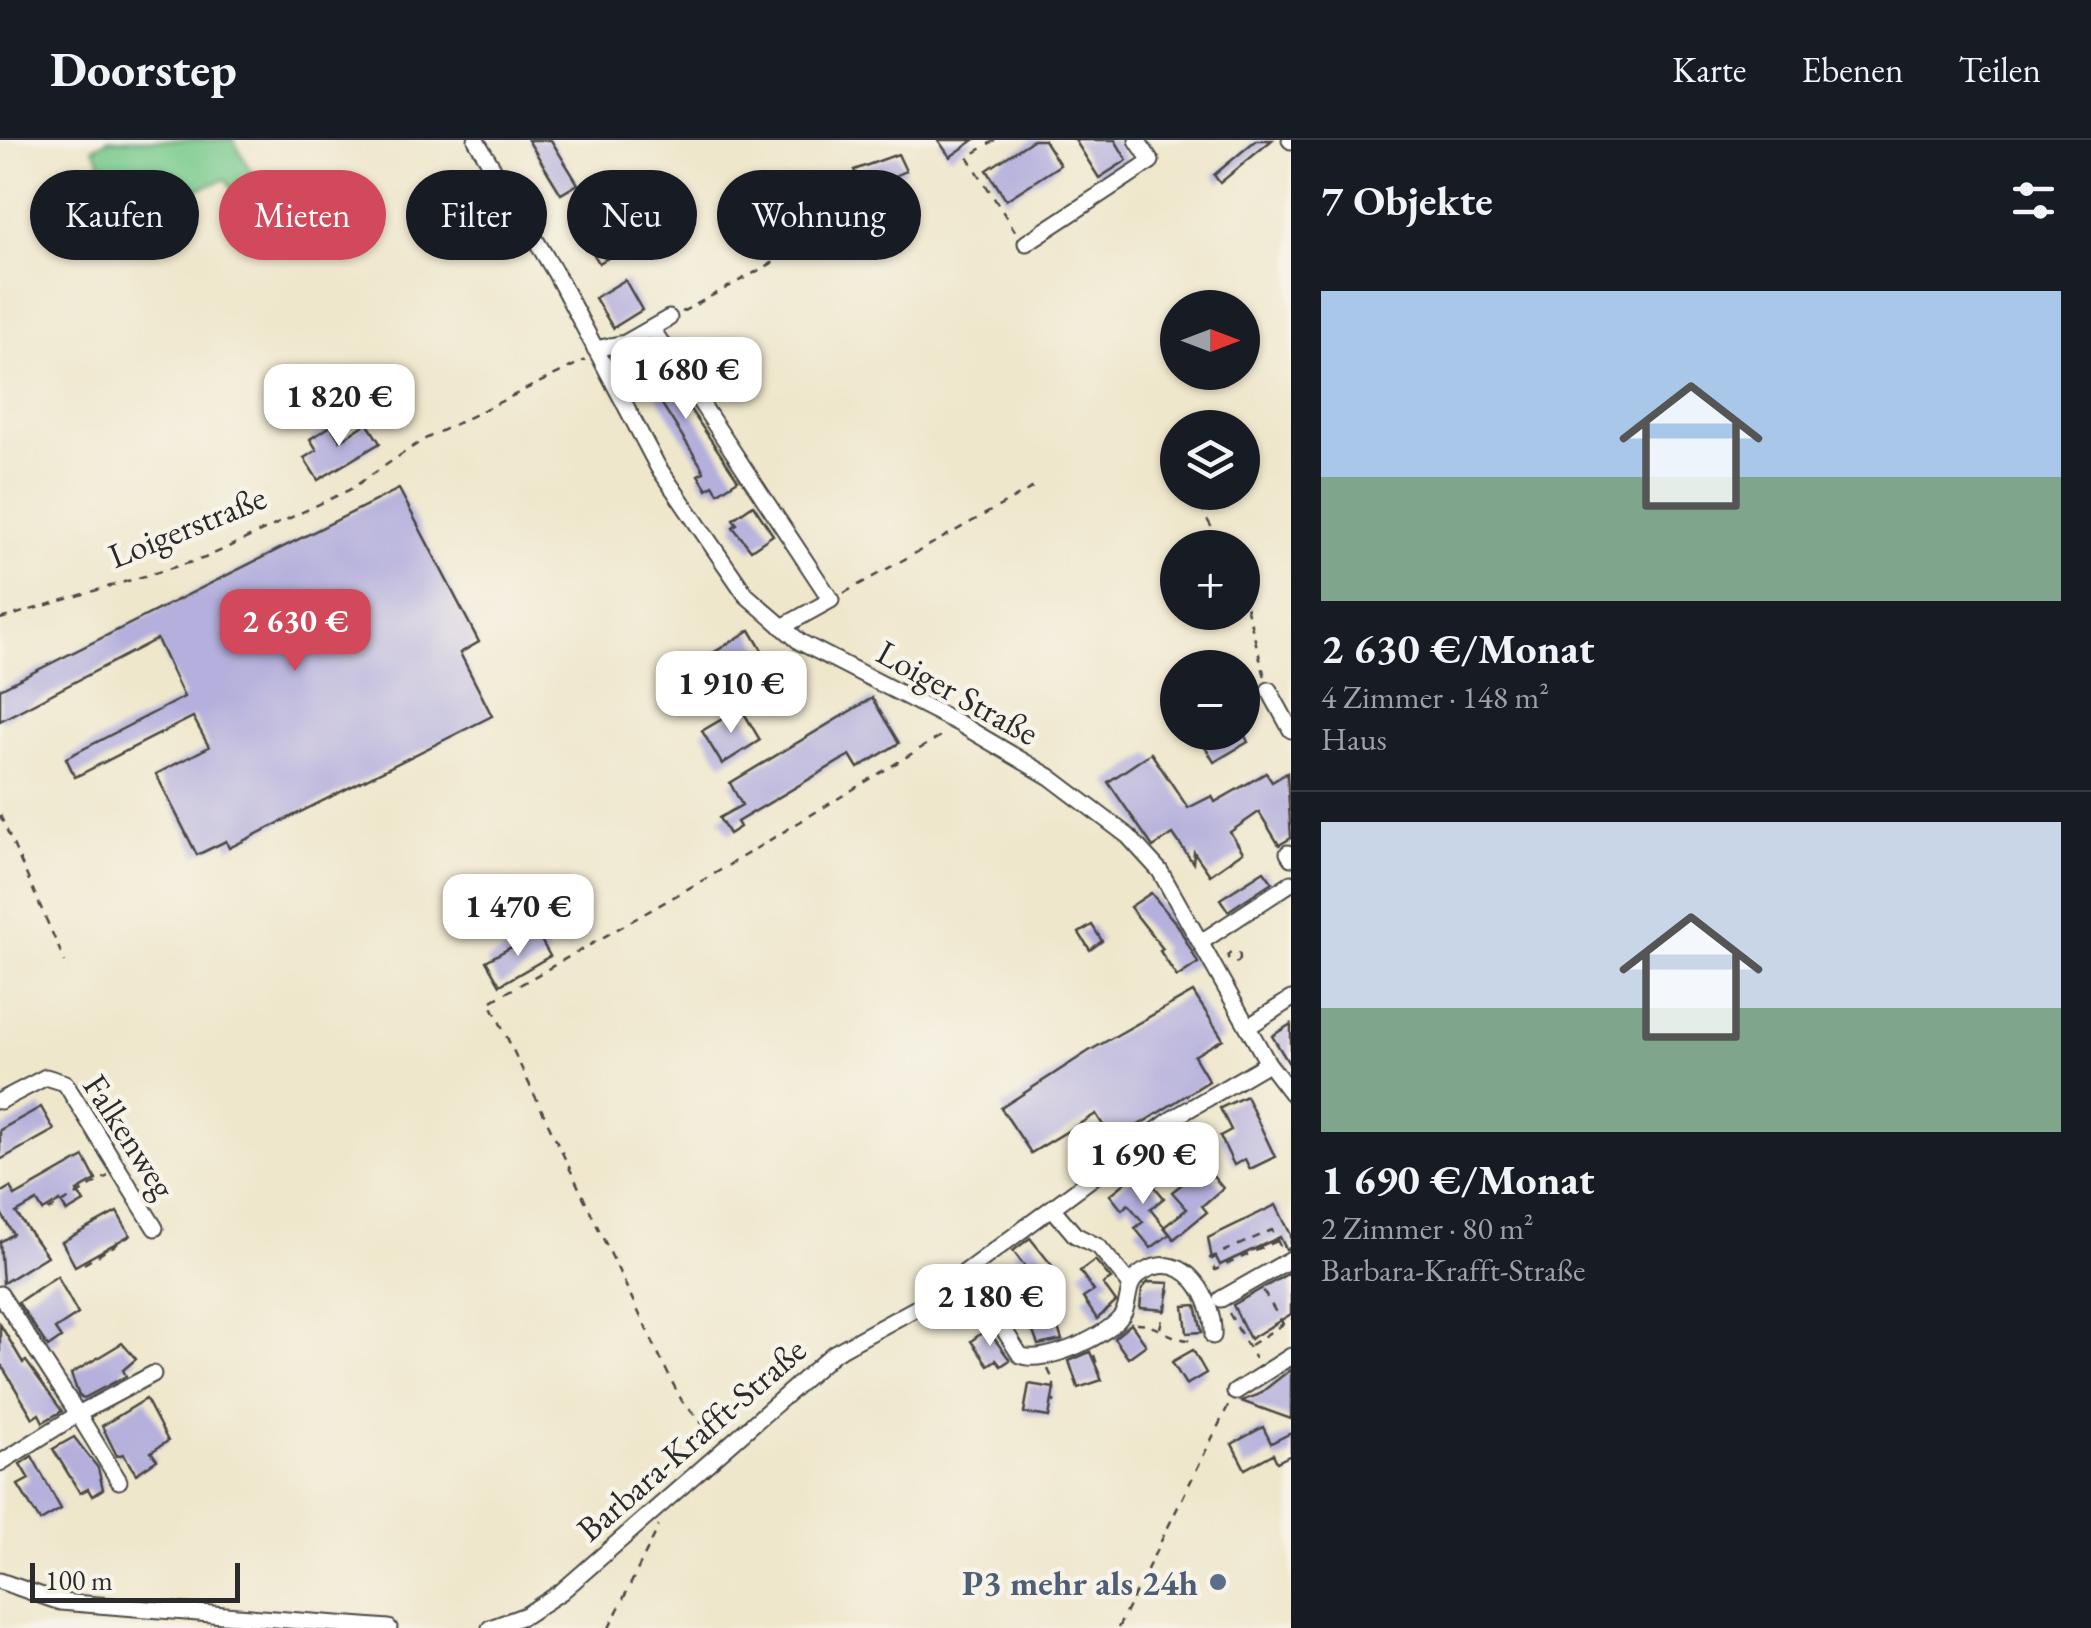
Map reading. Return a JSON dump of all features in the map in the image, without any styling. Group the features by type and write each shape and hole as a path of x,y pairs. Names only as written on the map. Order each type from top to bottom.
{"street":[{"name":"Loiger Straße","path":"476,140 597,351 658,467 746,594 800,642 960,724 1050,777 1128,836 1160,871 1268,1063 1291,1093"},
{"path":"1026,243 1150,161 1138,140"},
{"path":"597,351 626,343 669,318"},
{"path":"652,328 831,600 782,627"},
{"path":"1269,690 1291,730"},
{"path":"1201,942 1291,883"},
{"path":"1248,1027 1291,1000"},
{"name":"Barbara-Krafft-Straße","path":"490,1628 550,1600 834,1353 933,1297 1192,1106 1268,1063"},
{"name":"Falkenweg","path":"0,1101 46,1077 56,1077 65,1083 153,1226"},
{"path":"1053,1209 1074,1235 1099,1247 1130,1284"},
{"path":"1221,1299 1290,1260"},
{"path":"933,1297 952,1310 998,1320 1020,1356 1042,1358 1092,1337 1124,1312 1130,1284 1144,1271 1172,1266 1187,1273 1208,1299 1214,1317 1213,1335"},
{"path":"0,1294 118,1481"},
{"path":"1235,1392 1291,1356"},
{"path":"0,1463 78,1414 153,1374"},
{"path":"0,1581 60,1602 240,1623 388,1628"}],"path":[{"path":"995,140 968,158 1026,243"},
{"path":"669,318 777,260"},
{"name":"Loigerstraße","path":"0,619 205,558 349,490 422,440 597,351"},
{"path":"831,600 1039,484"},
{"path":"1253,630 1269,690"},
{"path":"724,1446 682,1401 490,1002 719,871 960,724"},
{"path":"0,815 66,962"},
{"path":"48,1211 118,1170"},
{"path":"84,1264 153,1226"},
{"path":"1278,1241 1215,1270 1210,1258 1272,1230 1290,1260"},
{"path":"1160,1328 1172,1266"},
{"path":"1256,1279 1283,1324"},
{"path":"1221,1299 1257,1362"},
{"path":"1124,1312 1137,1326 1160,1328 1186,1341 1213,1335"},
{"path":"1248,1346 1291,1320"},
{"path":"1042,1358 1054,1382 1054,1402"},
{"path":"1118,1628 1235,1392"},
{"path":"609,1628 668,1500"}],"green space":[{"path":"108,140 233,140 250,170 219,170 219,182 199,189 199,170 105,170 93,148"}],"building":[{"path":"528,140 551,140 569,170 567,190 561,194"},
{"path":"938,140 974,140 950,157"},
{"path":"1033,140 1044,140 1060,165 1006,200 987,170"},
{"path":"1075,140 1115,140 1127,160 1099,178"},
{"path":"1256,140 1272,140 1220,183 1214,175"},
{"path":"898,154 906,170 854,170"},
{"path":"625,280 642,310 613,328 595,298"},
{"path":"646,344 738,480 718,493 713,485 707,489 698,475 704,472 700,464 634,360 632,352"},
{"path":"367,423 380,443 318,480 304,458 317,450 310,439 331,426 340,441"},
{"path":"399,489 479,642 460,653 492,716 229,848 226,841 197,855 156,774 209,747 193,717 75,777 66,758 184,697 157,639 0,721 0,689"},
{"path":"753,505 773,535 751,550 733,527 737,524 733,519"},
{"path":"750,630 769,662 703,703 683,672"},
{"path":"872,698 899,743 858,768 850,755 737,822 740,827 729,834 719,818 742,805 730,783"},
{"path":"741,708 760,740 722,764 702,731"},
{"path":"1207,750 1234,750 1214,762"},
{"path":"1151,753 1188,808 1212,796 1215,802 1266,773 1272,782 1287,773 1291,838 1279,845 1259,812 1230,832 1243,852 1210,875 1194,852 1193,863 1173,834 1153,847 1108,782"},
{"path":"1264,871 1272,882 1228,911 1220,899"},
{"path":"1151,893 1178,926 1198,963 1177,977 1160,951 1163,949 1130,907"},
{"path":"1092,925 1102,941 1090,950 1079,933"},
{"path":"537,933 550,956 500,985 486,961"},
{"path":"1193,992 1223,1039 1194,1056 1209,1081 1113,1141 1096,1114 1031,1153 1001,1108 1089,1051"},
{"path":"1291,1024 1291,1067 1272,1036"},
{"path":"1246,1096 1275,1157 1250,1169 1245,1159 1234,1165 1220,1136 1231,1130 1220,1108"},
{"path":"41,1107 54,1130 0,1160 0,1130"},
{"path":"84,1157 96,1180 77,1191 84,1202 67,1212 60,1201 43,1211 37,1201 16,1213 47,1256 3,1283 0,1242 13,1234 0,1211 0,1193 10,1187 15,1196"},
{"path":"1141,1170 1164,1198 1150,1209 1170,1234 1151,1248 1135,1228 1143,1222 1128,1204 1122,1210 1110,1195"},
{"path":"1195,1174 1202,1182 1211,1174 1223,1188 1202,1206 1207,1212 1174,1239 1164,1227 1187,1209 1172,1192"},
{"path":"1276,1205 1291,1235 1291,1248 1286,1249 1280,1237 1220,1265 1216,1257 1212,1259 1208,1238"},
{"path":"117,1212 130,1235 75,1266 62,1242"},
{"path":"1030,1238 1058,1273 1033,1291 1020,1273 1026,1268 1013,1251"},
{"path":"1095,1260 1111,1279 1103,1284 1116,1302 1097,1319 1083,1298 1094,1291 1080,1271"},
{"path":"1291,1272 1291,1314 1250,1339 1233,1305"},
{"path":"57,1276 78,1314 55,1329 61,1338 48,1347 18,1302"},
{"path":"1148,1282 1169,1283 1166,1310 1140,1308 1142,1289"},
{"path":"1196,1305 1202,1332 1187,1333 1184,1306"},
{"path":"1054,1315 1062,1340 1038,1345 1030,1324"},
{"path":"0,1324 23,1363 26,1361 62,1411 43,1422 39,1414 33,1418 0,1363"},
{"path":"1131,1324 1146,1345 1128,1358 1114,1338"},
{"path":"987,1329 1010,1360 1001,1366 996,1360 988,1365 971,1341"},
{"path":"122,1343 136,1359 123,1370 126,1376 84,1398 79,1396 71,1374"},
{"path":"1193,1350 1206,1373 1186,1385 1172,1362"},
{"path":"1090,1352 1102,1380 1078,1388 1069,1361"},
{"path":"1291,1369 1291,1419 1241,1401 1258,1395"},
{"path":"1029,1384 1054,1388 1049,1417 1024,1413"},
{"path":"146,1399 168,1441 151,1452 157,1460 136,1474 123,1454 117,1456 102,1426"},
{"path":"1263,1427 1271,1443 1291,1433 1291,1455 1277,1462 1273,1454 1245,1469 1232,1444"},
{"path":"74,1437 98,1468 103,1489 92,1496 88,1489 80,1493 53,1449"},
{"path":"32,1456 61,1509 40,1521 18,1485 29,1479 20,1464"}],"place":[{"name":"P3 mehr als 24h","path":"1218,1582"}]}
